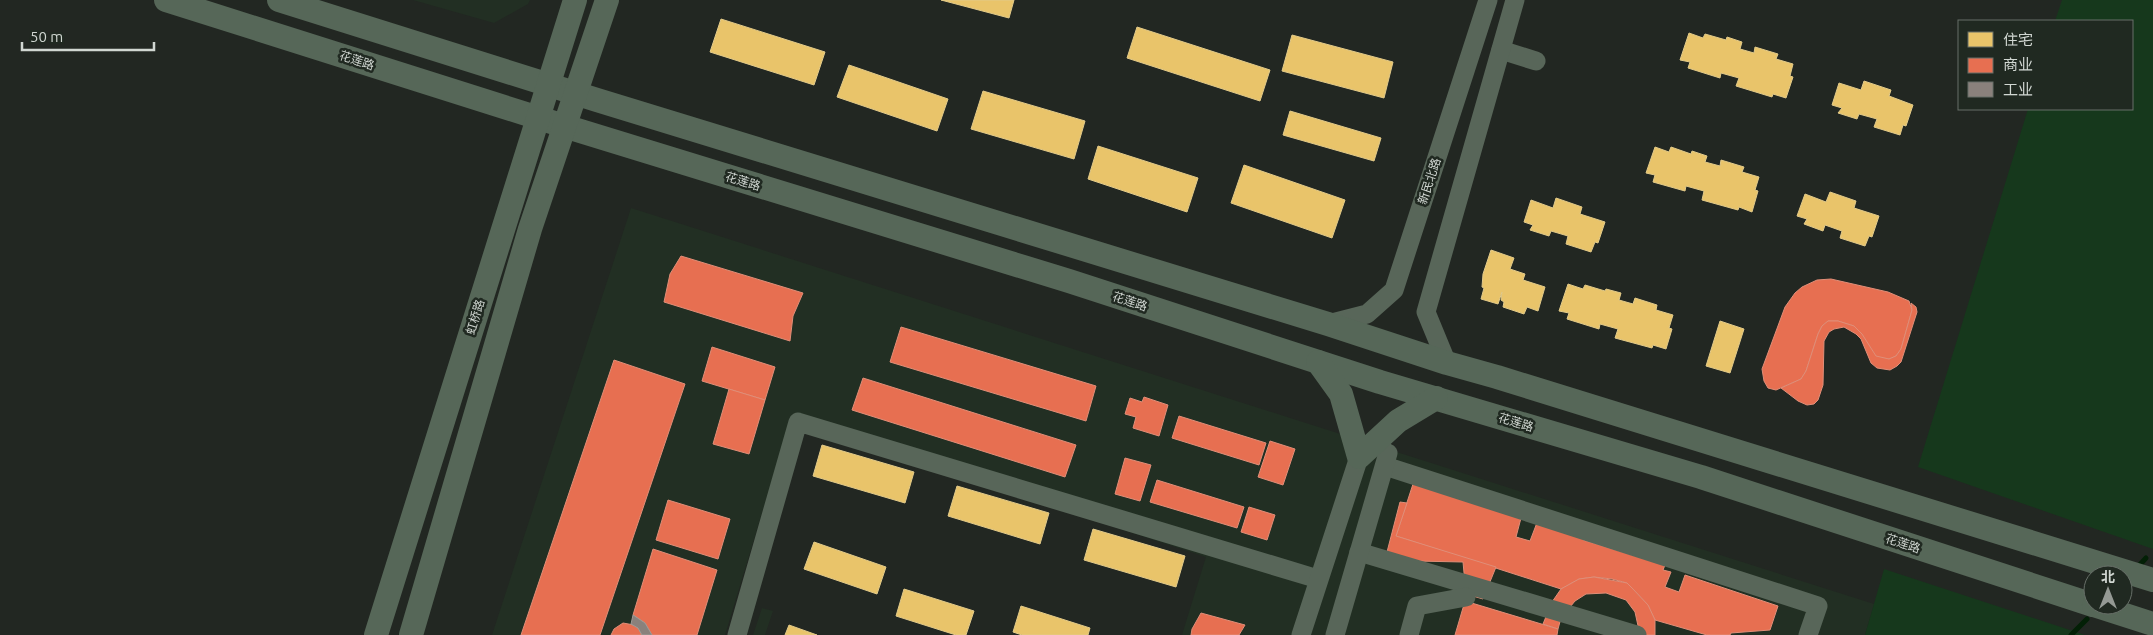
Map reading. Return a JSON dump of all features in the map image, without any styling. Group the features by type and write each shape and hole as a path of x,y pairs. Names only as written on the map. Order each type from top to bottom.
{"main road":[{"name":"花莲路","path":"166,0 564,126 1069,281 1318,362 1701,477 2083,602"},
{"path":"279,0 577,94 1328,324 1447,363 1497,376 2148,579"},
{"name":"虹桥路","path":"376,635 575,0"},
{"path":"411,635 530,229 564,126 577,94 607,0"},
{"path":"423,81 433,49"},
{"path":"674,160 684,127"},
{"path":"505,220 530,229"},
{"path":"1318,362 1341,394 1358,457 1398,421 1436,398"},
{"name":"花莲路","path":"2125,615 2153,624"}],"street":[{"name":"新民北路","path":"1328,324 1366,314 1394,290 1488,0"},
{"path":"1447,363 1426,312 1515,0"},
{"path":"1501,50 1536,61"},
{"path":"737,635 798,422 1318,579"},
{"path":"1301,635 1358,457"},
{"path":"1334,635 1387,459 1818,606 1808,635"},
{"path":"1359,552 1637,635"},
{"path":"1409,635 1417,606 1466,597"}],"shaded area":[{"path":"413,0 530,0 528,4 494,23"},
{"path":"631,208 1874,604 1865,635 1182,635 1206,557 790,421 725,635 492,635"},
{"path":"762,608 773,611 765,635 753,635"}],"green space":[{"path":"2062,0 2153,0 2153,549 1918,467 2028,110 2133,110 2133,20 2055,20"},
{"path":"1884,569 2085,635 1865,635"}],"building: 住宅":[{"path":"941,0 1014,0 1009,18"},
{"path":"721,19 825,52 814,85 710,52"},
{"path":"1137,27 1270,70 1260,101 1127,58"},
{"path":"1689,33 1703,38 1705,34 1726,40 1727,37 1742,42 1740,49 1754,53 1755,47 1778,54 1776,59 1793,64 1790,76 1793,77 1786,98 1773,94 1772,97 1736,86 1739,78 1721,73 1720,78 1688,68 1690,62 1680,60"},
{"path":"1292,35 1393,62 1384,98 1282,71"},
{"path":"849,65 948,99 937,131 837,97"},
{"path":"1864,81 1891,90 1889,96 1913,105 1906,126 1903,125 1900,135 1874,127 1877,119 1859,114 1857,119 1838,113 1842,108 1832,105 1839,83 1861,90"},
{"path":"983,91 1085,121 1074,159 971,129"},
{"path":"1290,111 1381,138 1374,161 1283,135"},
{"path":"1098,146 1198,178 1187,212 1088,179"},
{"path":"1655,147 1669,152 1671,147 1691,154 1692,151 1707,156 1705,162 1720,166 1721,160 1744,167 1742,172 1759,177 1755,190 1758,191 1752,212 1739,207 1738,210 1702,200 1704,191 1686,186 1685,191 1653,182 1655,175 1646,173"},
{"path":"1244,165 1345,200 1332,238 1231,203"},
{"path":"1830,192 1856,201 1854,208 1879,216 1872,237 1869,236 1865,246 1840,238 1842,231 1825,225 1823,231 1804,224 1807,219 1797,216 1805,194 1826,202"},
{"path":"1556,198 1582,207 1580,214 1605,222 1598,243 1595,242 1591,252 1566,244 1568,236 1551,231 1549,236 1530,230 1533,225 1524,222 1531,200 1553,208"},
{"path":"1491,250 1514,258 1510,269 1525,274 1523,280 1545,287 1538,311 1527,307 1524,314 1503,307 1504,302 1501,300 1502,292 1498,304 1481,299 1484,288 1482,287 1483,274"},
{"path":"1568,284 1583,289 1585,285 1605,291 1606,289 1621,293 1619,300 1633,304 1635,298 1657,305 1656,310 1673,315 1669,328 1672,329 1666,349 1653,345 1652,348 1615,338 1618,329 1600,324 1599,329 1567,319 1569,313 1559,311"},
{"path":"1720,321 1744,329 1730,373 1706,366"},
{"path":"822,445 914,472 905,503 813,476"},
{"path":"957,486 1049,513 1040,544 948,516"},
{"path":"1093,529 1185,556 1176,587 1084,560"},
{"path":"814,542 886,567 877,594 804,569"},
{"path":"904,589 974,611 966,635 956,635 896,616"},
{"path":"1021,606 1090,628 1088,635 1022,635 1013,632"},
{"path":"789,625 817,635 785,635"}],"building: 商业":[{"path":"681,256 803,293 793,316 790,341 664,302 670,274"},
{"path":"1831,279 1888,292 1909,301 1912,310 1901,349 1896,356 1889,359 1876,357 1870,351 1862,334 1854,326 1838,321 1828,321 1822,326 1818,334 1806,371 1801,379 1776,390 1768,388 1764,381 1762,369 1785,307 1802,287 1817,280"},
{"path":"1911,303 1916,307 1917,312 1901,362 1897,366 1890,370 1877,368 1871,363 1861,339 1844,327 1829,332 1824,341 1823,385 1818,400 1814,404 1807,405 1798,401 1781,388 1801,379 1806,371 1818,334 1822,326 1828,321 1838,321 1854,326 1862,334 1876,356 1889,359 1896,356 1901,349 1912,310"},
{"path":"901,327 1096,386 1086,421 890,362"},
{"path":"712,347 775,367 765,400 702,381"},
{"path":"614,360 685,384 600,635 521,635"},
{"path":"863,378 1076,445 1065,477 852,410"},
{"path":"729,389 765,400 749,454 713,444"},
{"path":"1144,397 1168,405 1159,436 1133,428 1136,417 1125,414 1130,398 1142,402"},
{"path":"1179,416 1266,443 1259,465 1172,438"},
{"path":"1270,441 1295,449 1283,485 1258,477"},
{"path":"1125,458 1151,465 1140,501 1115,494"},
{"path":"1157,480 1244,507 1237,528 1150,502"},
{"path":"1413,484 1521,518 1516,537 1530,541 1538,520 1585,534 1583,540 1665,565 1663,570 1671,572 1665,587 1679,592 1685,575 1778,606 1770,630 1731,633 1730,635 1707,635 1655,620 1648,605 1627,583 1594,577 1579,579 1561,589 1396,536"},
{"path":"668,500 730,519 718,559 656,540"},
{"path":"1400,502 1407,503 1396,536 1496,567 1483,599 1466,594 1463,562 1415,561 1387,552"},
{"path":"1249,507 1275,515 1267,540 1241,532"},
{"path":"653,549 717,570 697,635 652,635 645,623 633,615"},
{"path":"1594,577 1627,583 1648,605 1655,620 1655,635 1640,635 1635,612 1626,600 1606,593 1586,594 1575,601 1561,618 1558,629 1543,624 1552,602 1561,589 1579,579"},
{"path":"1465,601 1558,629 1557,635 1455,635"},
{"path":"1201,613 1245,625 1239,635 1191,635 1192,629"},
{"path":"623,623 634,625 642,635 611,635 614,629"}],"building: 工业":[{"path":"633,615 645,623 652,635 642,635 638,628 631,624"}],"waterway":[{"path":"2136,569 2146,558"},
{"path":"2071,635 2087,619"}]}
